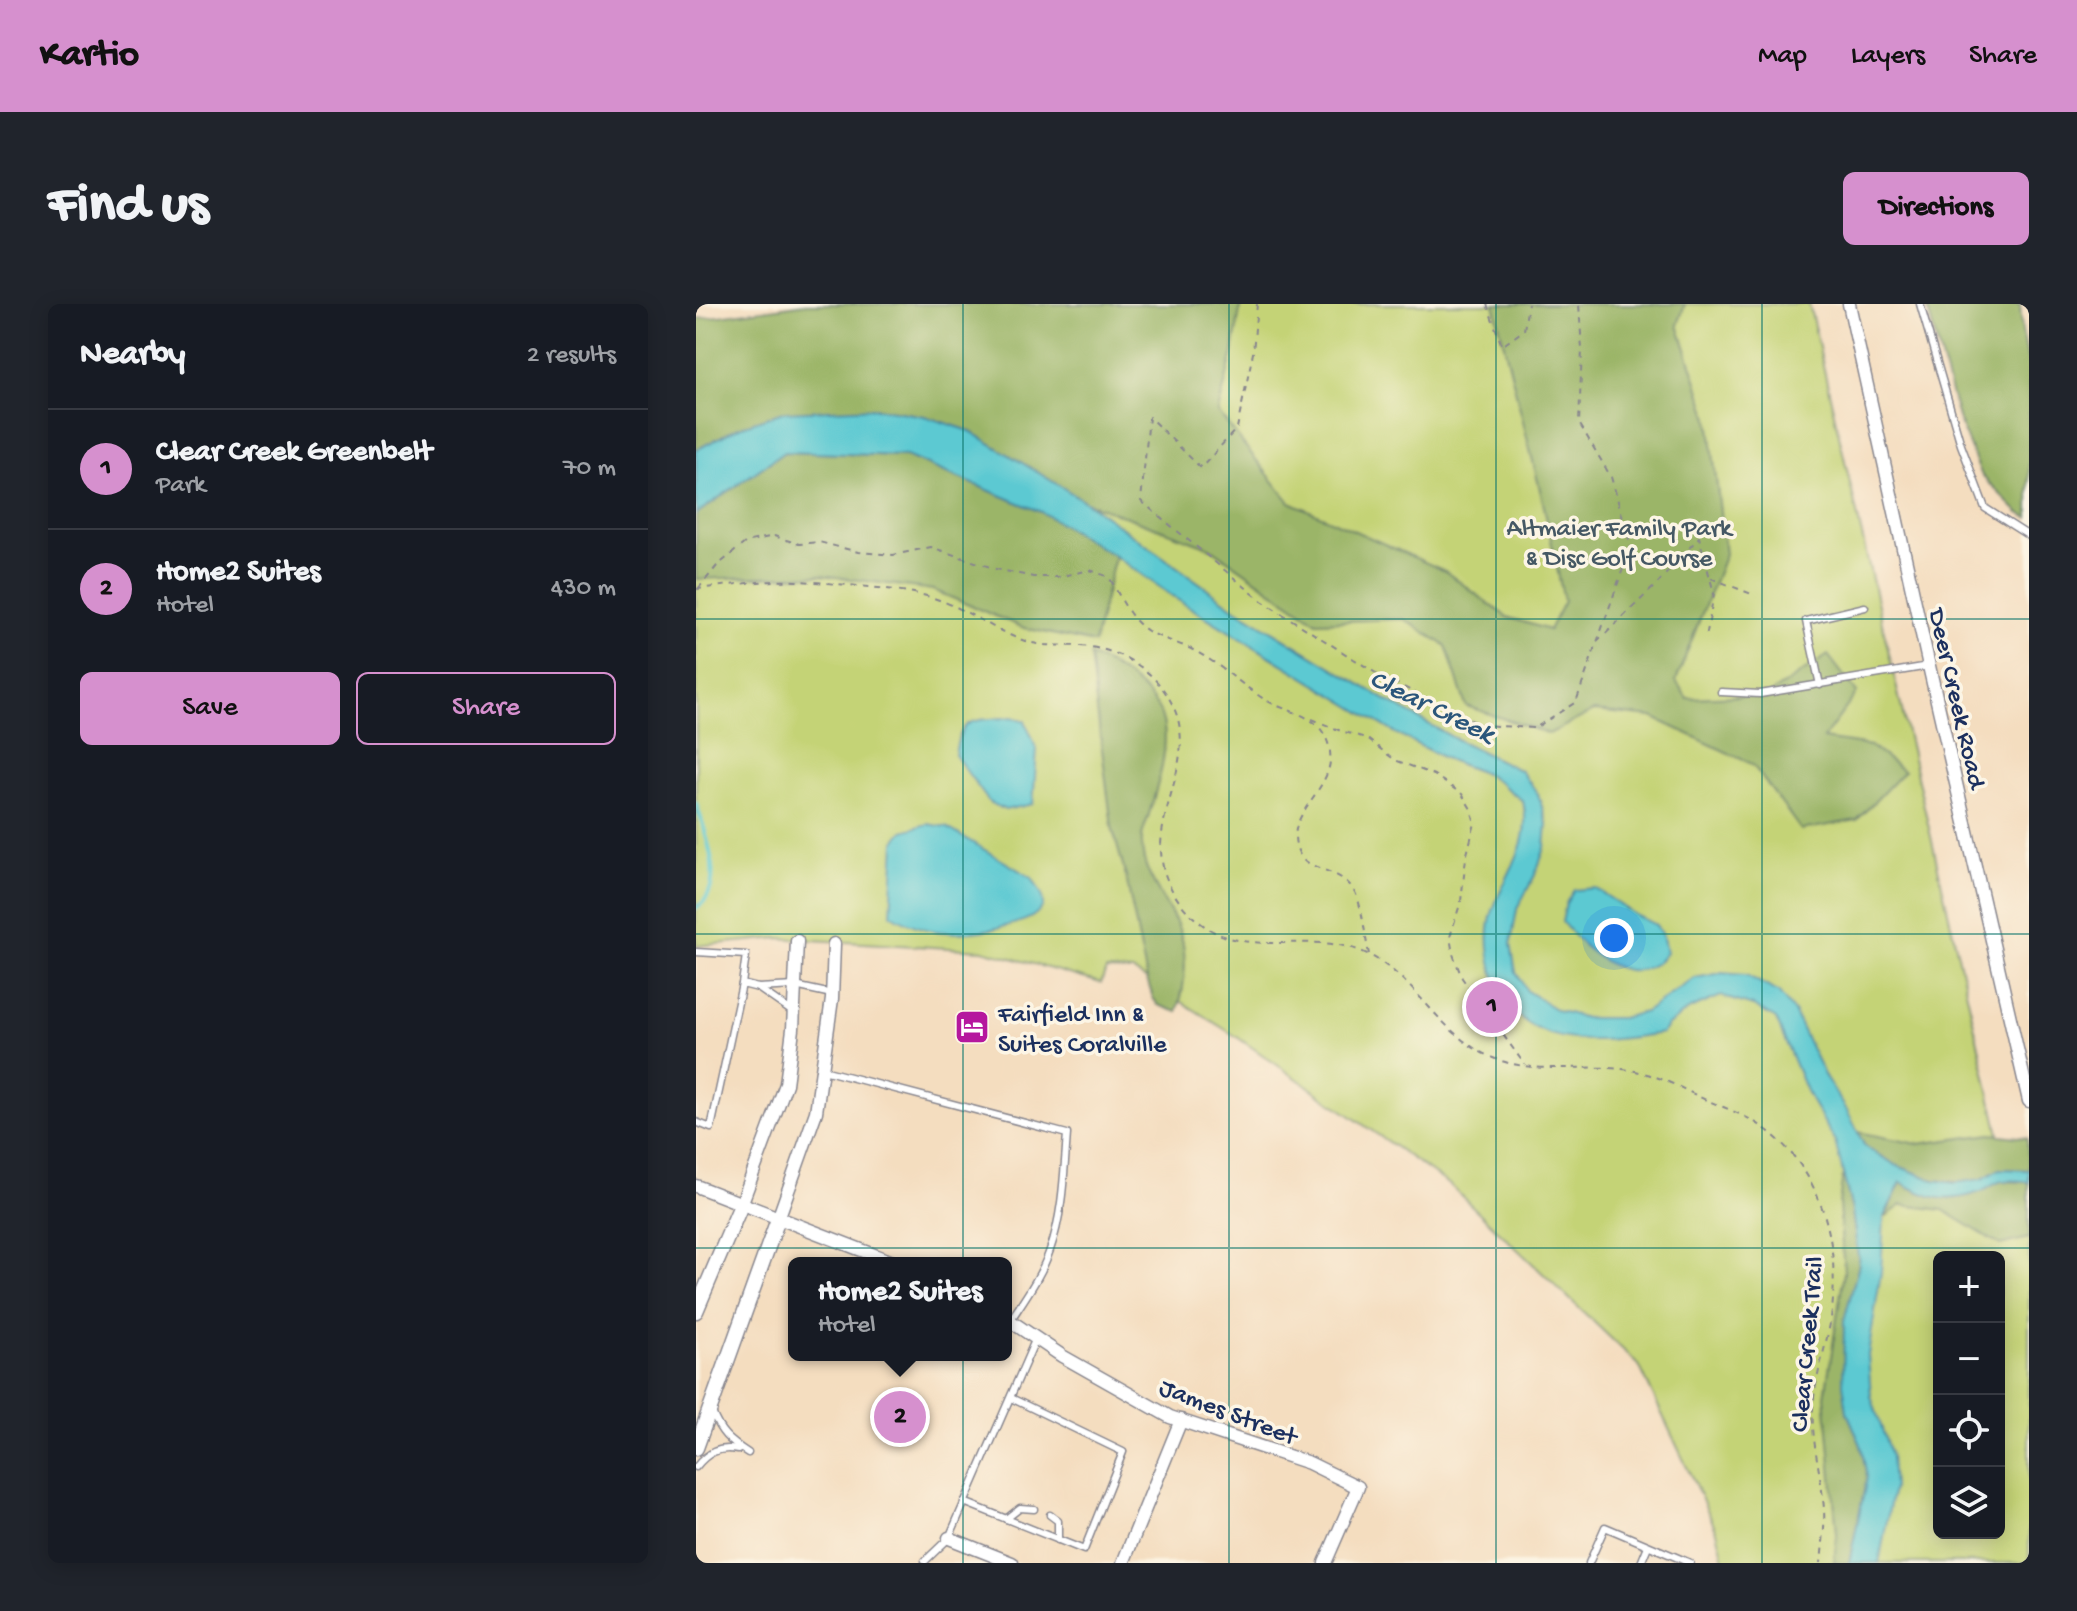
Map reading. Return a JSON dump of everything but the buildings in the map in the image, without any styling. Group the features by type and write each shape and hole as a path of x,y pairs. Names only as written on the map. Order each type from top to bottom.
{"street":[{"name":"Deer Creek Road","path":"1849,304 2029,1101"},
{"path":"696,1311 741,1205 786,1084 794,1013 797,941"},
{"path":"696,1448 816,1112 832,994 834,944"},
{"path":"696,1186 879,1257"},
{"name":"James Street","path":"1012,1322 1062,1356 1170,1417 1309,1463 1358,1487 1325,1563"},
{"path":"1123,1563 1181,1420"},
{"path":"949,1538 1012,1563"}],"lane":[{"path":"1920,304 1961,445 1985,508 2029,536"},
{"path":"1820,685 1806,621 1865,607"},
{"path":"1721,692 1760,694 1929,666"},
{"path":"696,952 746,955 711,1128 696,1122"},
{"path":"742,984 758,988 795,986 832,994"},
{"path":"758,988 794,1013"},
{"path":"823,1070 1067,1134 1061,1197 1050,1250 1033,1287 1012,1314"},
{"path":"925,1561 949,1538 1036,1338"},
{"path":"964,1502 1084,1550 1123,1452 1011,1398"},
{"path":"696,1467 705,1456 718,1450 733,1448 748,1453 726,1440 710,1406"},
{"path":"1006,1519 1020,1508 1034,1509"},
{"path":"1050,1515 1058,1521 1058,1540"},
{"path":"1589,1563 1605,1527 1690,1563"},
{"path":"1641,1563 1648,1546"}],"path":[{"path":"1257,304 1253,353 1237,428 1201,468 1149,417 1141,501 1262,601 1379,675 1481,725 1535,728 1576,702 1631,546 1611,477 1579,423 1582,349 1579,304"},
{"path":"1487,304 1502,346 1524,330 1528,304"},
{"path":"697,589 717,566 746,542 774,536 799,544 819,542 858,552 893,555 931,547 996,569 1033,577 1058,577 1090,570 1109,577 1127,611 1147,630 1193,650 1273,704 1366,738 1395,760 1449,783 1462,794 1475,823 1466,858 1461,901 1450,937 1453,954 1462,978 1527,1067"},
{"path":"1595,644 1657,584 1699,537 1714,593 1706,638"},
{"path":"1710,577 1754,595"},
{"name":"Clear Creek Trail","path":"697,589 795,580 907,591 942,601 1004,633 1029,642 1050,646 1084,646 1122,656 1142,667 1161,684 1181,729 1181,754 1162,825 1161,864 1170,888 1182,906 1212,931 1250,942 1327,942 1369,955 1395,971 1464,1041 1493,1058 1527,1067 1558,1069 1598,1066 1652,1075 1764,1129 1791,1154 1813,1185 1826,1215 1832,1249 1830,1320 1814,1385 1812,1416 1824,1503 1825,1534 1821,1563"},
{"path":"1308,716 1325,734 1330,755 1327,776 1296,822 1299,855 1314,867 1333,871 1354,890 1369,955"}],"green space":[{"name":"Altmaier Family Park & Disc Golf Course","path":"806,304 1241,304 1218,412 1290,502 1445,571 1507,617 1549,630 1564,601 1494,304 1685,304 1678,325 1709,418 1725,554 1676,681 1687,698 1768,695 1828,655 1857,693 1823,739 1870,746 1904,771 1857,820 1801,830 1752,764 1652,717 1594,711 1549,734 1466,706 1446,646 1404,619 1317,622 1209,547 1086,502 970,431 924,416 876,408 739,427 696,450 696,319"},
{"name":"Altmaier Family Park & Disc Golf Course","path":"1037,304 1809,304 2023,1239 2029,1238 2029,1563 1725,1563 1717,1531 1639,1365 1450,1185 1237,1037 1133,971 1106,970 1101,983 983,950 778,938 696,946 696,504 768,443 900,445 1114,563 1115,556 1178,600 1397,734 1446,759 1489,775 1523,801 1527,824 1547,823 1538,794 1521,771 1389,702 1236,609 1086,502 1125,516"},
{"path":"1926,304 2020,304 2029,365 2029,518 2019,513 1982,476 1959,421"},
{"path":"784,452 906,456 1041,512 1115,556 1094,643 1024,628 933,590 821,575 696,579 696,514"},
{"path":"1090,656 1132,680 1151,698 1162,718 1164,754 1143,832 1142,850 1148,872 1176,922 1183,943 1184,979 1177,1012 1158,1005 1147,979 1126,877 1112,827"},
{"path":"1857,1132 1918,1144 1991,1134 2027,1138 2029,1170 2000,1169 1968,1183 1934,1180 1898,1166 1865,1147"},
{"path":"1843,1172 1859,1264 1844,1321 1847,1412 1861,1445 1867,1477 1849,1563 1834,1563 1837,1534 1825,1396 1844,1272 1839,1204"},
{"path":"1999,1181 2029,1182 2029,1238 2000,1245 1943,1210 1902,1205 1885,1217 1901,1182 1926,1195 1950,1198 1974,1194"}],"water":[{"path":"876,408 924,416 970,431 1086,502 1236,609 1389,702 1521,771 1538,794 1547,824 1545,848 1517,909 1511,944 1516,972 1527,991 1557,1010 1585,1018 1621,1018 1645,1012 1695,978 1721,973 1746,975 1778,992 1794,1012 1826,1079 1847,1110 1865,1147 1898,1166 1934,1180 1955,1183 1982,1179 2000,1169 2029,1170 2029,1182 2000,1182 1969,1196 1948,1199 1930,1196 1901,1182 1884,1217 1881,1272 1868,1355 1871,1396 1891,1456 1893,1488 1879,1563 1849,1563 1867,1477 1861,1445 1847,1412 1843,1384 1844,1321 1859,1264 1852,1210 1835,1141 1806,1091 1776,1019 1753,1006 1721,996 1690,1009 1662,1033 1636,1037 1585,1040 1561,1037 1539,1030 1520,1017 1504,998 1493,971 1489,933 1498,896 1521,844 1525,816 1523,801 1489,775 1446,759 1397,734 1041,512 906,456 784,452 696,514 696,450 739,427 783,412"},
{"path":"1012,717 1025,721 1037,749 1033,804 1005,810 989,802 955,755 961,732 972,722"},
{"path":"927,824 946,827 1032,878 1042,895 1043,906 1023,921 962,933 933,931 891,914 895,841 903,831"},
{"path":"1595,888 1656,925 1663,937 1666,953 1653,965 1639,970 1610,964 1583,945 1562,922 1566,903 1574,890"}],"waterway":[{"path":"696,803 708,844 712,874 706,899 696,908"}],"place":[{"name":"Clear Creek Greenbelt","path":"1492,1007"},
{"name":"Fairfield Inn & Suites Coralville","path":"972,1027"},
{"name":"Home2 Suites","path":"900,1417"}],"water label":[{"name":"Clear Creek","path":"1433,704"}]}
